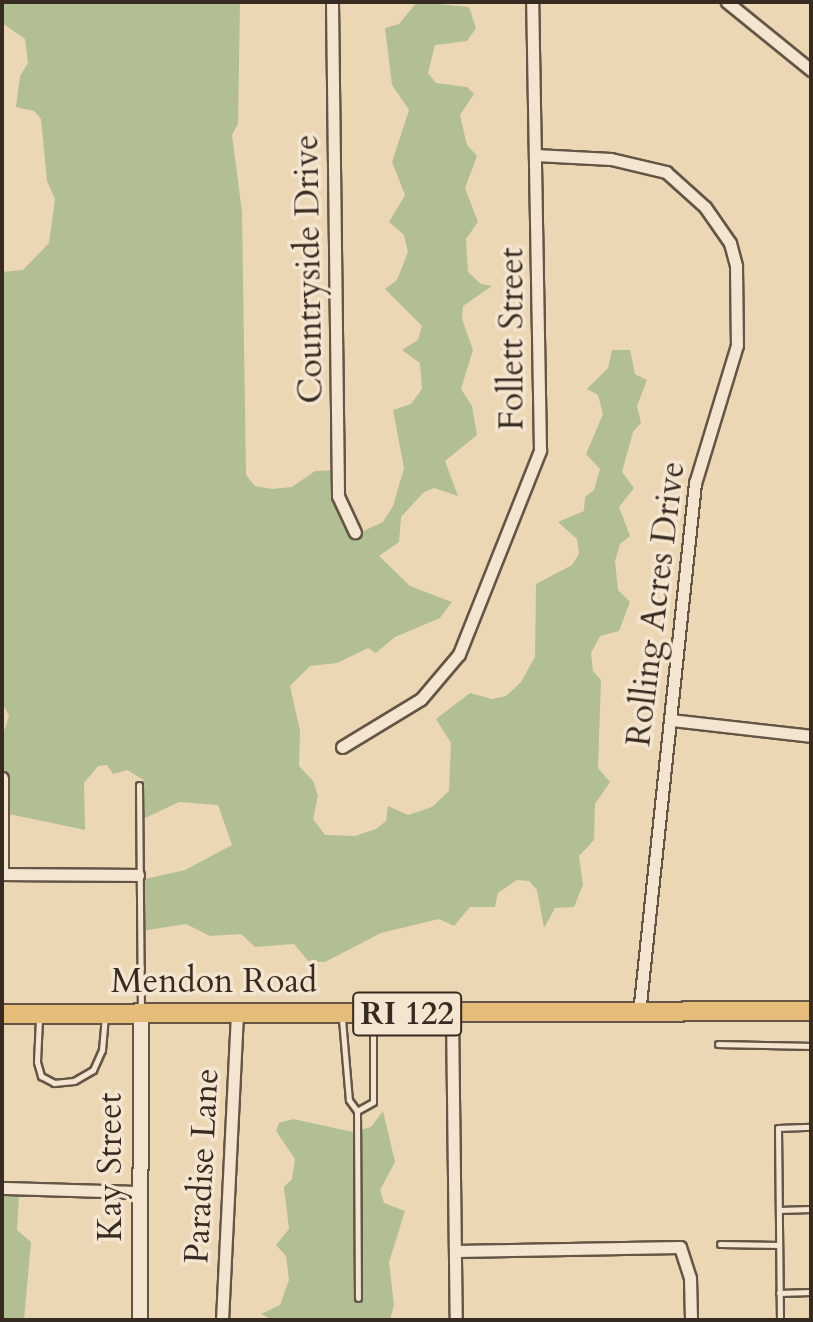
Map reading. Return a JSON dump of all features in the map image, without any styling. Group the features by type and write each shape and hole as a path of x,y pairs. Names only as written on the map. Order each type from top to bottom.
{"main road":[{"name":"Mendon Road","path":"2,1014 811,1011"}],"street":[{"name":"Countryside Drive","path":"332,2 338,496 355,532"},
{"name":"Follett Street","path":"342,747 421,699 459,654 540,450 532,2"},
{"path":"727,2 811,70"},
{"name":"Rolling Acres Drive","path":"535,155 611,159 666,172 712,216 730,243 736,266 737,345 695,483 639,1013"},
{"path":"671,720 811,736"},
{"path":"2,778 2,874 138,875"},
{"name":"Kay Street","path":"140,1320 141,1014"},
{"path":"452,1014 456,1320"},
{"name":"Paradise Lane","path":"222,1320 237,1015"},
{"path":"2,1188 140,1192"},
{"path":"456,1251 680,1247 690,1278 691,1320"}],"lane":[{"path":"139,785 141,1014"},
{"path":"40,1014 37,1062 41,1076 54,1083 74,1081 93,1070 102,1050 105,1014"},
{"path":"342,1014 349,1100 357,1111 358,1298"},
{"path":"357,1111 373,1102 373,1014"},
{"path":"718,1044 811,1046"},
{"path":"780,1320 778,1128 811,1127"},
{"path":"779,1210 811,1209"},
{"path":"720,1244 779,1245"},
{"path":"779,1293 811,1292"}],"green space":[{"path":"2,2 240,2 238,124 232,135 242,212 246,475 255,486 272,489 292,487 315,471 344,470 347,499 361,532 383,522 393,506 404,468 393,410 411,404 422,389 420,363 402,350 418,340 422,326 385,289 397,280 408,252 404,235 389,222 405,195 392,162 409,110 392,85 385,28 399,24 417,2 469,7 476,28 467,41 435,45 428,73 436,83 467,87 474,94 460,115 467,145 477,156 465,188 478,222 466,239 468,272 481,284 492,286 463,306 462,319 473,350 461,389 472,406 477,435 445,461 458,496 434,488 424,492 401,517 399,542 379,556 410,586 452,602 440,618 395,637 376,653 368,648 337,663 310,666 290,686 300,731 299,766 313,781 318,796 313,819 325,835 355,836 376,829 386,821 388,806 408,815 432,807 449,791 451,743 436,719 470,693 492,699 506,696 521,682 535,657 536,584 572,565 579,554 577,539 558,522 584,511 585,497 594,490 600,469 586,454 603,414 598,395 587,389 608,368 612,350 630,350 635,374 647,380 637,406 641,423 633,432 622,472 634,488 619,507 630,536 620,544 615,561 618,590 630,602 619,631 600,636 591,653 593,671 601,680 598,768 610,782 595,804 594,840 579,856 583,885 574,907 555,908 544,928 537,890 529,881 517,880 498,893 495,907 470,907 454,926 439,919 381,933 325,962 309,962 294,944 255,947 241,934 210,936 186,924 141,931 145,879 185,870 232,845 218,805 179,802 141,820 138,789 144,780 127,770 113,774 107,765 98,766 84,783 85,830 9,814 3,802 2,738 9,716 2,702 2,272 23,270 49,243 55,199 47,181 41,119 34,111 16,107 20,76 28,63 25,39 2,23"},
{"path":"383,1111 395,1162 380,1190 384,1203 405,1211 389,1262 394,1305 390,1320 272,1320 261,1314 280,1305 289,1280 286,1256 276,1245 289,1229 284,1187 292,1179 295,1159 276,1131 279,1123 293,1119 353,1132 371,1127"},
{"path":"2,1195 19,1195 17,1230 31,1242 24,1320 2,1320"}]}
